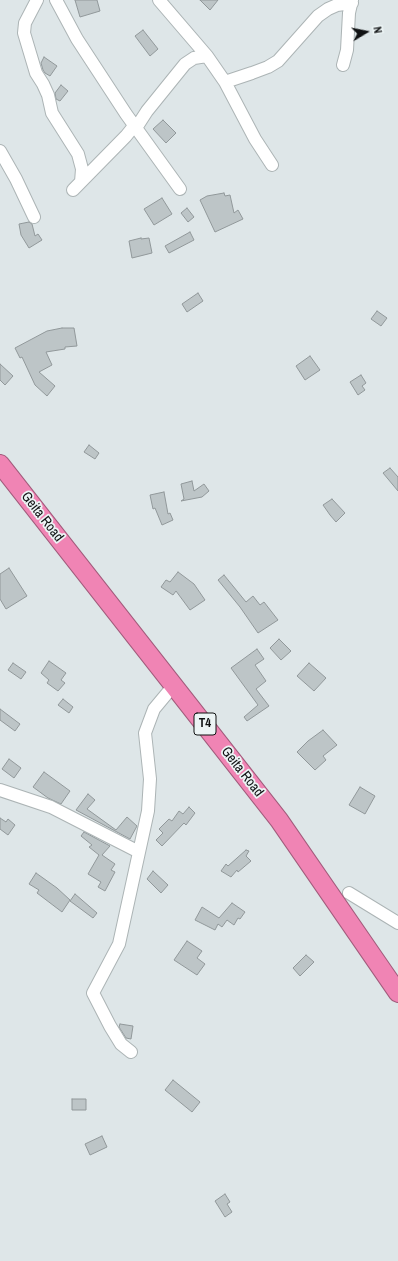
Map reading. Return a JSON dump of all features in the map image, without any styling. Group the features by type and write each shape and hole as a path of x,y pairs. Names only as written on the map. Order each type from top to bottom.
{"highway":[{"name":"Geita Road","path":"0,464 279,820 398,993"}],"street":[{"path":"38,0 25,23 24,33 36,73 48,95 52,113 78,154 82,169 77,186 135,127 185,64 194,58 207,56"},
{"path":"56,0 77,39 135,127 180,189"},
{"path":"159,0 207,56 225,82 255,139 272,164"},
{"path":"225,82 268,67 278,61 318,16 337,5 352,1 347,50 343,65"},
{"path":"0,151 16,179 34,217"},
{"path":"131,1052 121,1044 93,993 118,944 148,811 150,779 145,733 154,709 174,685"},
{"path":"0,790 51,807 139,852"},
{"path":"349,893 398,923"}],"building":[{"path":"75,0 97,0 100,11 80,17"},
{"path":"200,0 218,0 210,10"},
{"path":"143,30 158,49 150,56 135,36"},
{"path":"44,57 57,66 50,76 43,70 41,63"},
{"path":"61,85 68,91 60,101 56,99 55,93"},
{"path":"163,120 176,133 166,143 153,129"},
{"path":"224,193 225,196 230,195 234,213 238,210 243,219 215,232 200,200 207,196"},
{"path":"162,198 172,214 154,225 144,209"},
{"path":"187,208 194,217 188,222 181,213"},
{"path":"29,222 32,224 35,236 38,234 42,240 29,248 21,235 19,224"},
{"path":"190,232 194,240 169,253 165,246"},
{"path":"149,238 152,253 132,258 129,241"},
{"path":"198,293 203,301 187,312 182,304"},
{"path":"377,311 387,318 381,326 371,319"},
{"path":"62,328 74,328 77,346 65,347 65,349 46,352 52,365 39,372 55,386 47,396 35,385 22,357 20,358 15,348 47,331"},
{"path":"310,356 320,370 305,380 296,366"},
{"path":"0,364 13,376 5,385 0,380"},
{"path":"361,375 366,383 362,386 365,390 358,395 350,382"},
{"path":"89,445 99,453 95,459 84,452"},
{"path":"390,468 398,477 398,491 383,473"},
{"path":"192,481 194,491 204,484 209,491 202,497 181,501 184,499 181,484"},
{"path":"164,492 168,514 170,513 173,520 162,525 155,508 153,509 150,495"},
{"path":"332,499 345,513 336,522 323,505"},
{"path":"9,568 27,596 6,609 0,599 0,574"},
{"path":"178,572 194,584 205,600 190,610 176,591 173,595 161,587 166,580 170,582"},
{"path":"224,575 246,602 253,596 260,605 264,602 278,620 258,633 240,607 218,580"},
{"path":"279,639 291,651 281,660 270,648"},
{"path":"257,649 264,659 255,665 266,681 256,689 269,706 247,721 244,717 258,705 231,668"},
{"path":"49,661 66,673 61,680 65,683 58,691 47,683 49,680 41,673"},
{"path":"13,663 26,672 21,679 8,670"},
{"path":"309,663 326,678 314,691 297,676"},
{"path":"63,699 73,707 69,713 58,705"},
{"path":"0,709 20,724 15,731 0,720"},
{"path":"323,730 337,745 323,756 326,760 315,770 297,752 308,741"},
{"path":"9,759 21,768 14,778 2,769"},
{"path":"44,772 70,791 61,804 48,798 33,787"},
{"path":"360,787 375,796 365,814 349,805"},
{"path":"88,794 95,800 87,809 116,830 127,817 137,826 130,839 76,810"},
{"path":"189,807 195,813 186,825 184,823 162,846 156,840 163,833 159,829 169,819 172,821 179,811 183,814"},
{"path":"0,818 6,822 8,819 15,825 8,835 0,829"},
{"path":"84,832 110,846 102,855 115,864 111,870 115,872 105,891 98,887 101,882 88,874 99,855 89,847 92,845 81,836"},
{"path":"246,850 249,851 246,856 251,861 238,872 237,870 231,877 221,871 226,864 228,866"},
{"path":"153,871 168,885 161,893 147,879"},
{"path":"36,873 57,888 70,900 62,912 37,893 39,890 29,884"},
{"path":"75,894 97,913 93,918 70,901"},
{"path":"232,903 245,912 240,919 238,918 234,925 227,920 222,927 218,924 215,930 195,920 202,907 219,918"},
{"path":"187,941 202,951 197,958 205,964 197,975 174,960"},
{"path":"306,955 314,962 300,976 293,968"},
{"path":"120,1024 133,1026 131,1039 126,1038 119,1027"},
{"path":"173,1080 200,1102 192,1112 165,1090"},
{"path":"72,1099 86,1099 86,1110 72,1110"},
{"path":"102,1136 107,1147 90,1155 85,1144"},
{"path":"225,1194 230,1202 227,1204 232,1212 225,1217 215,1201"}]}
